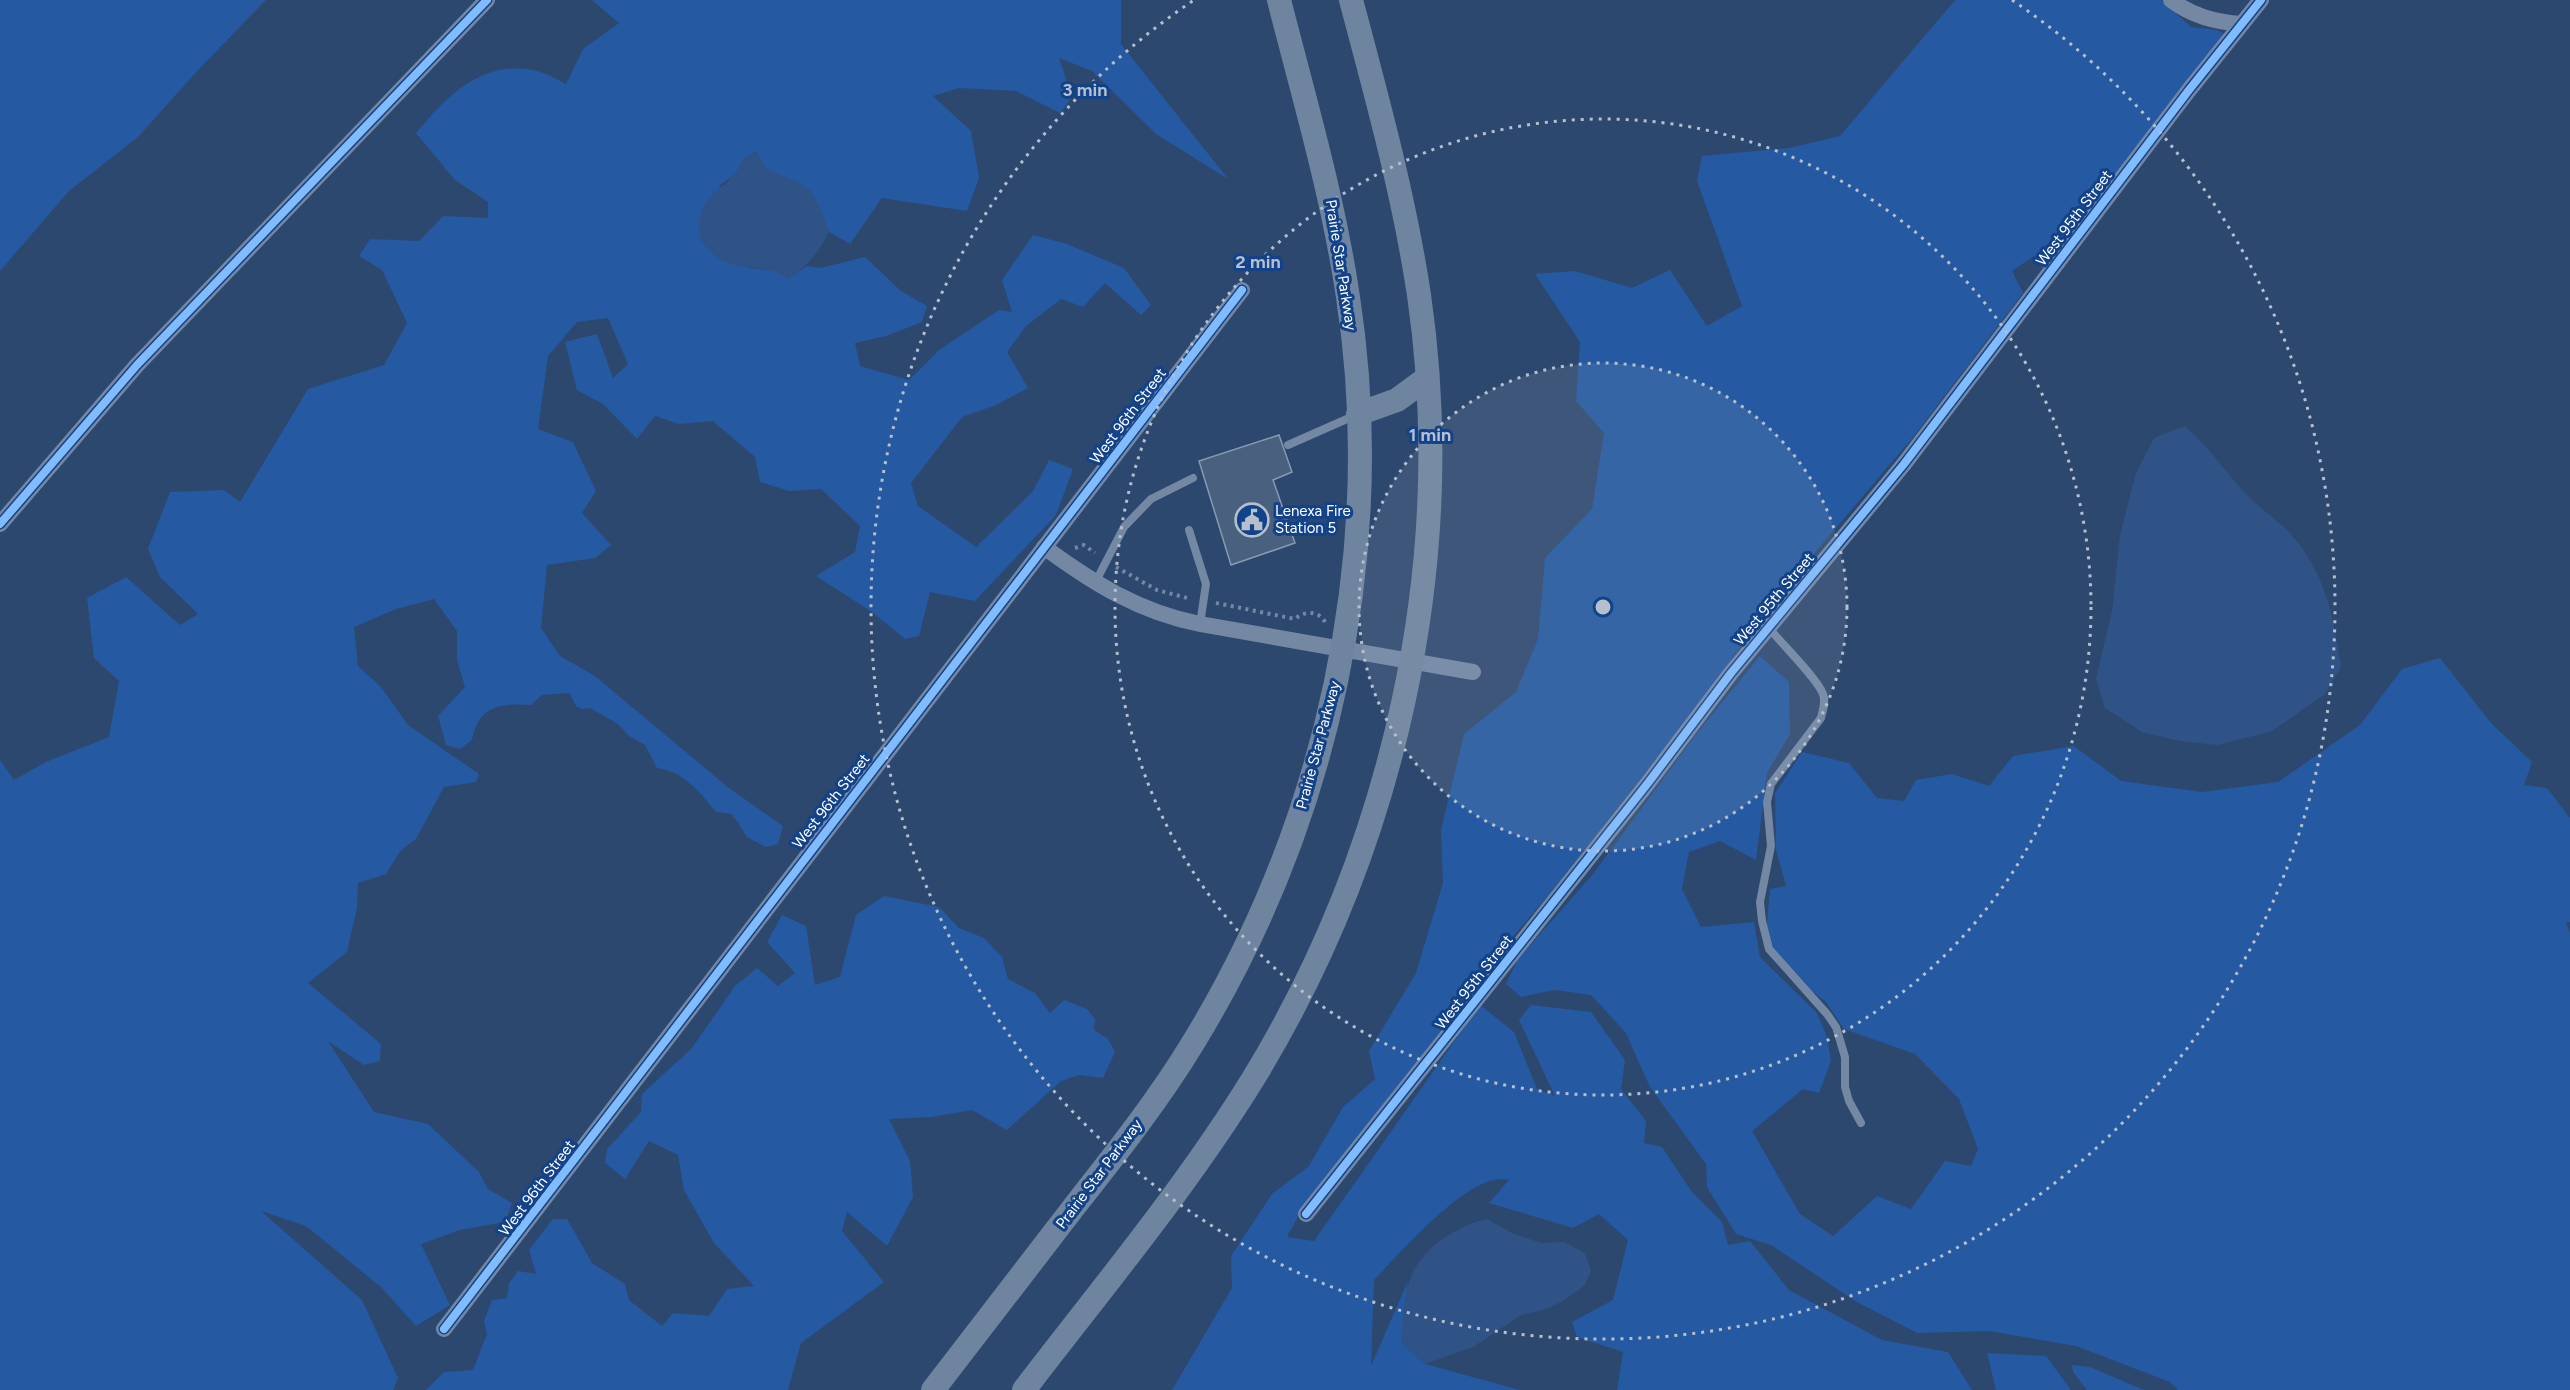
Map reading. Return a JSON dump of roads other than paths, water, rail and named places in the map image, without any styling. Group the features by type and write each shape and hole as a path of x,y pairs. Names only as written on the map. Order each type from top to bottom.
{"main road":[{"name":"Prairie Star Parkway","path":"933,1390 1161,1092 1226,986 1257,924 1287,852 1328,722 1353,575 1358,414 1349,299 1335,220 1279,0"},
{"path":"1024,1390 1193,1170 1248,1087 1285,1024 1317,961 1371,821 1394,745 1412,662 1427,531 1427,378 1419,299 1405,213 1352,0"},
{"path":"1358,414 1397,400 1427,378"}],"street":[{"path":"0,524 137,365 487,0"},
{"path":"2171,0 2184,10 2217,22 2242,24"},
{"name":"West 95th Street","path":"1306,1214 1768,627 1904,464 2261,0"},
{"name":"West 96th Street","path":"444,1329 511,1245 804,856 1242,290"},
{"path":"1044,547 1095,583 1138,606 1200,624 1473,672"}],"lane":[{"path":"1288,445 1358,414"},
{"path":"1095,583 1124,528 1151,499 1193,477"},
{"path":"1189,530 1206,584 1200,624"},
{"path":"1768,627 1812,678 1823,694 1824,705 1821,718 1771,783 1767,802 1771,846 1760,902 1762,921 1769,949 1836,1027 1845,1057 1845,1087 1849,1101 1861,1123"}],"place":[{"name":"Lenexa Fire Station 5","path":"1252,520"}]}
